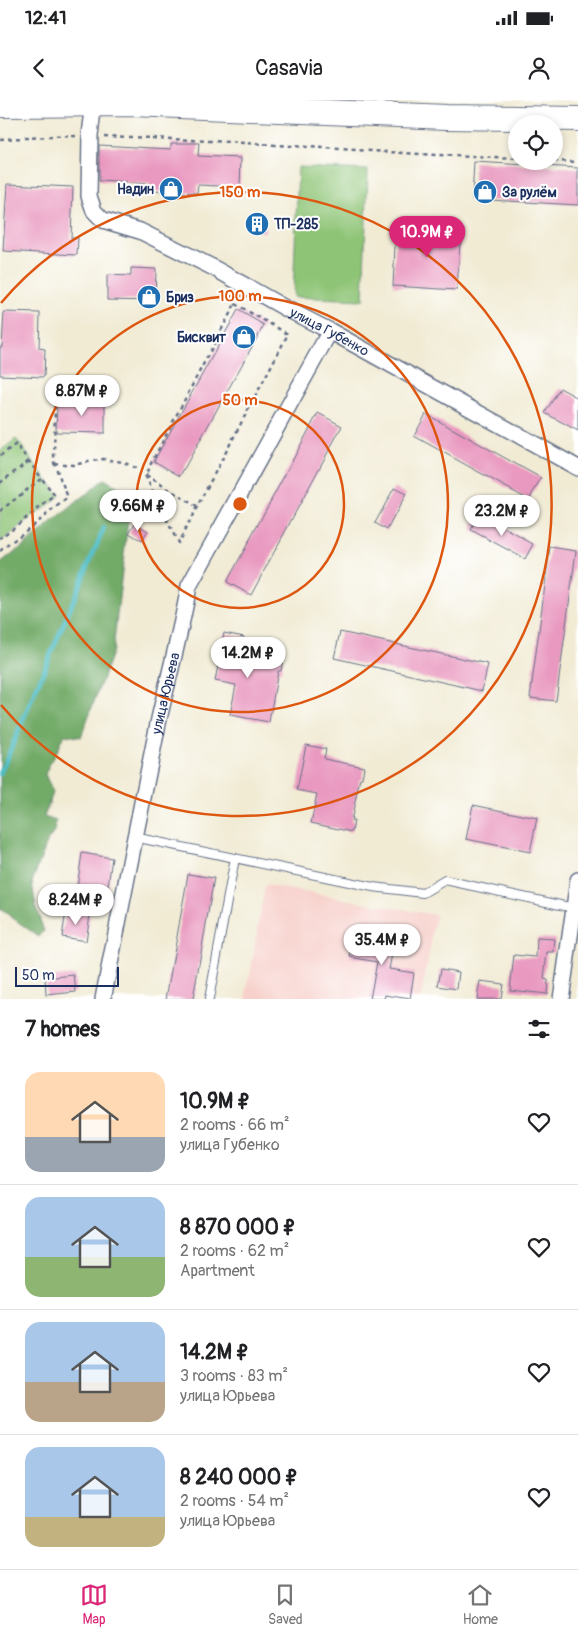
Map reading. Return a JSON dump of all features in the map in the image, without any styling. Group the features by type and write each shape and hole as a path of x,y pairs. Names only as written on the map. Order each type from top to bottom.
{"main road":[{"path":"0,105 106,102 447,117 578,119"}],"street":[{"name":"улица Губенко","path":"106,102 90,135 89,196 94,211 103,220 148,234 330,330 578,468"},
{"name":"улица Юрьева","path":"103,999 134,836 189,586 330,330"},
{"path":"562,999 578,880"}],"lane":[{"path":"134,836 372,887 423,893 445,880 574,908"},
{"path":"209,999 236,858"}],"path":[{"path":"0,139 90,135 208,140 399,154 508,159"},
{"path":"563,161 578,162"},
{"path":"235,304 288,334 178,543 144,475 235,304"},
{"path":"0,551 65,500 67,495 54,463 55,392"},
{"path":"0,456 16,444 55,496 0,538"},
{"path":"54,463 73,465 104,459 124,462 139,470"},
{"path":"0,483 29,461"},
{"path":"144,475 197,507"},
{"path":"0,510 42,478"}],"shaded area":[{"path":"265,885 436,915 421,999 246,999"}],"green space":[{"path":"298,167 368,170 363,300 293,297"},
{"path":"16,439 60,496 0,542 0,451"},
{"path":"104,479 131,494 113,650 81,737 64,735 45,774 53,793 44,817 56,821 54,832 48,840 32,882 36,908 44,931 39,937 0,910 0,564"}],"building":[{"path":"171,143 199,143 198,156 241,158 240,187 198,185 197,193 150,191 150,184 99,181 99,145 171,149"},
{"path":"474,162 508,164 508,170 563,170 563,167 578,168 578,205 472,199"},
{"path":"7,184 73,187 71,238 78,238 77,255 3,251"},
{"name":"ТП-285","path":"250,217 265,218 265,232 249,231"},
{"path":"396,226 461,229 457,290 393,286"},
{"path":"131,268 156,269 155,301 107,300 107,275 131,276"},
{"path":"238,310 264,325 180,476 154,461"},
{"path":"4,312 40,313 39,348 45,349 44,377 0,375 0,347 2,347"},
{"path":"560,388 578,398 578,431 545,413"},
{"path":"83,398 105,399 105,433 56,432 57,406 83,407"},
{"path":"318,413 342,426 251,595 227,582"},
{"path":"426,414 541,478 529,500 414,436"},
{"path":"394,488 406,494 387,530 375,523"},
{"path":"479,514 533,544 525,559 471,530"},
{"path":"135,523 148,531 142,541 129,533"},
{"path":"550,547 576,551 556,701 530,698"},
{"path":"340,632 488,664 482,691 334,658"},
{"path":"224,633 244,637 241,652 283,660 281,671 278,671 269,722 230,715 236,685 215,681"},
{"path":"306,745 326,749 324,759 364,767 351,821 354,821 352,832 311,823 317,794 297,790"},
{"path":"473,805 537,818 530,852 466,839"},
{"path":"82,853 112,858 107,893 77,888"},
{"path":"188,874 214,878 193,999 166,999"},
{"path":"66,911 90,915 86,941 62,937"},
{"path":"355,932 395,939 389,969 414,973 410,999 385,995 384,999 370,999 377,962 350,957"},
{"path":"537,938 555,939 554,952 547,952 544,979 548,980 547,994 510,990 514,955 536,957"},
{"path":"441,969 459,972 457,989 438,986"},
{"path":"74,975 76,992 46,995 45,978"},
{"path":"480,981 503,984 501,999 477,999"}],"waterway":[{"path":"0,774 104,528"}],"place":[{"name":"Надин","path":"171,189"},
{"name":"За рулём","path":"485,192"},
{"name":"ТП-285","path":"257,224"},
{"name":"Бриз","path":"149,297"},
{"name":"Бисквит","path":"244,337"}]}
